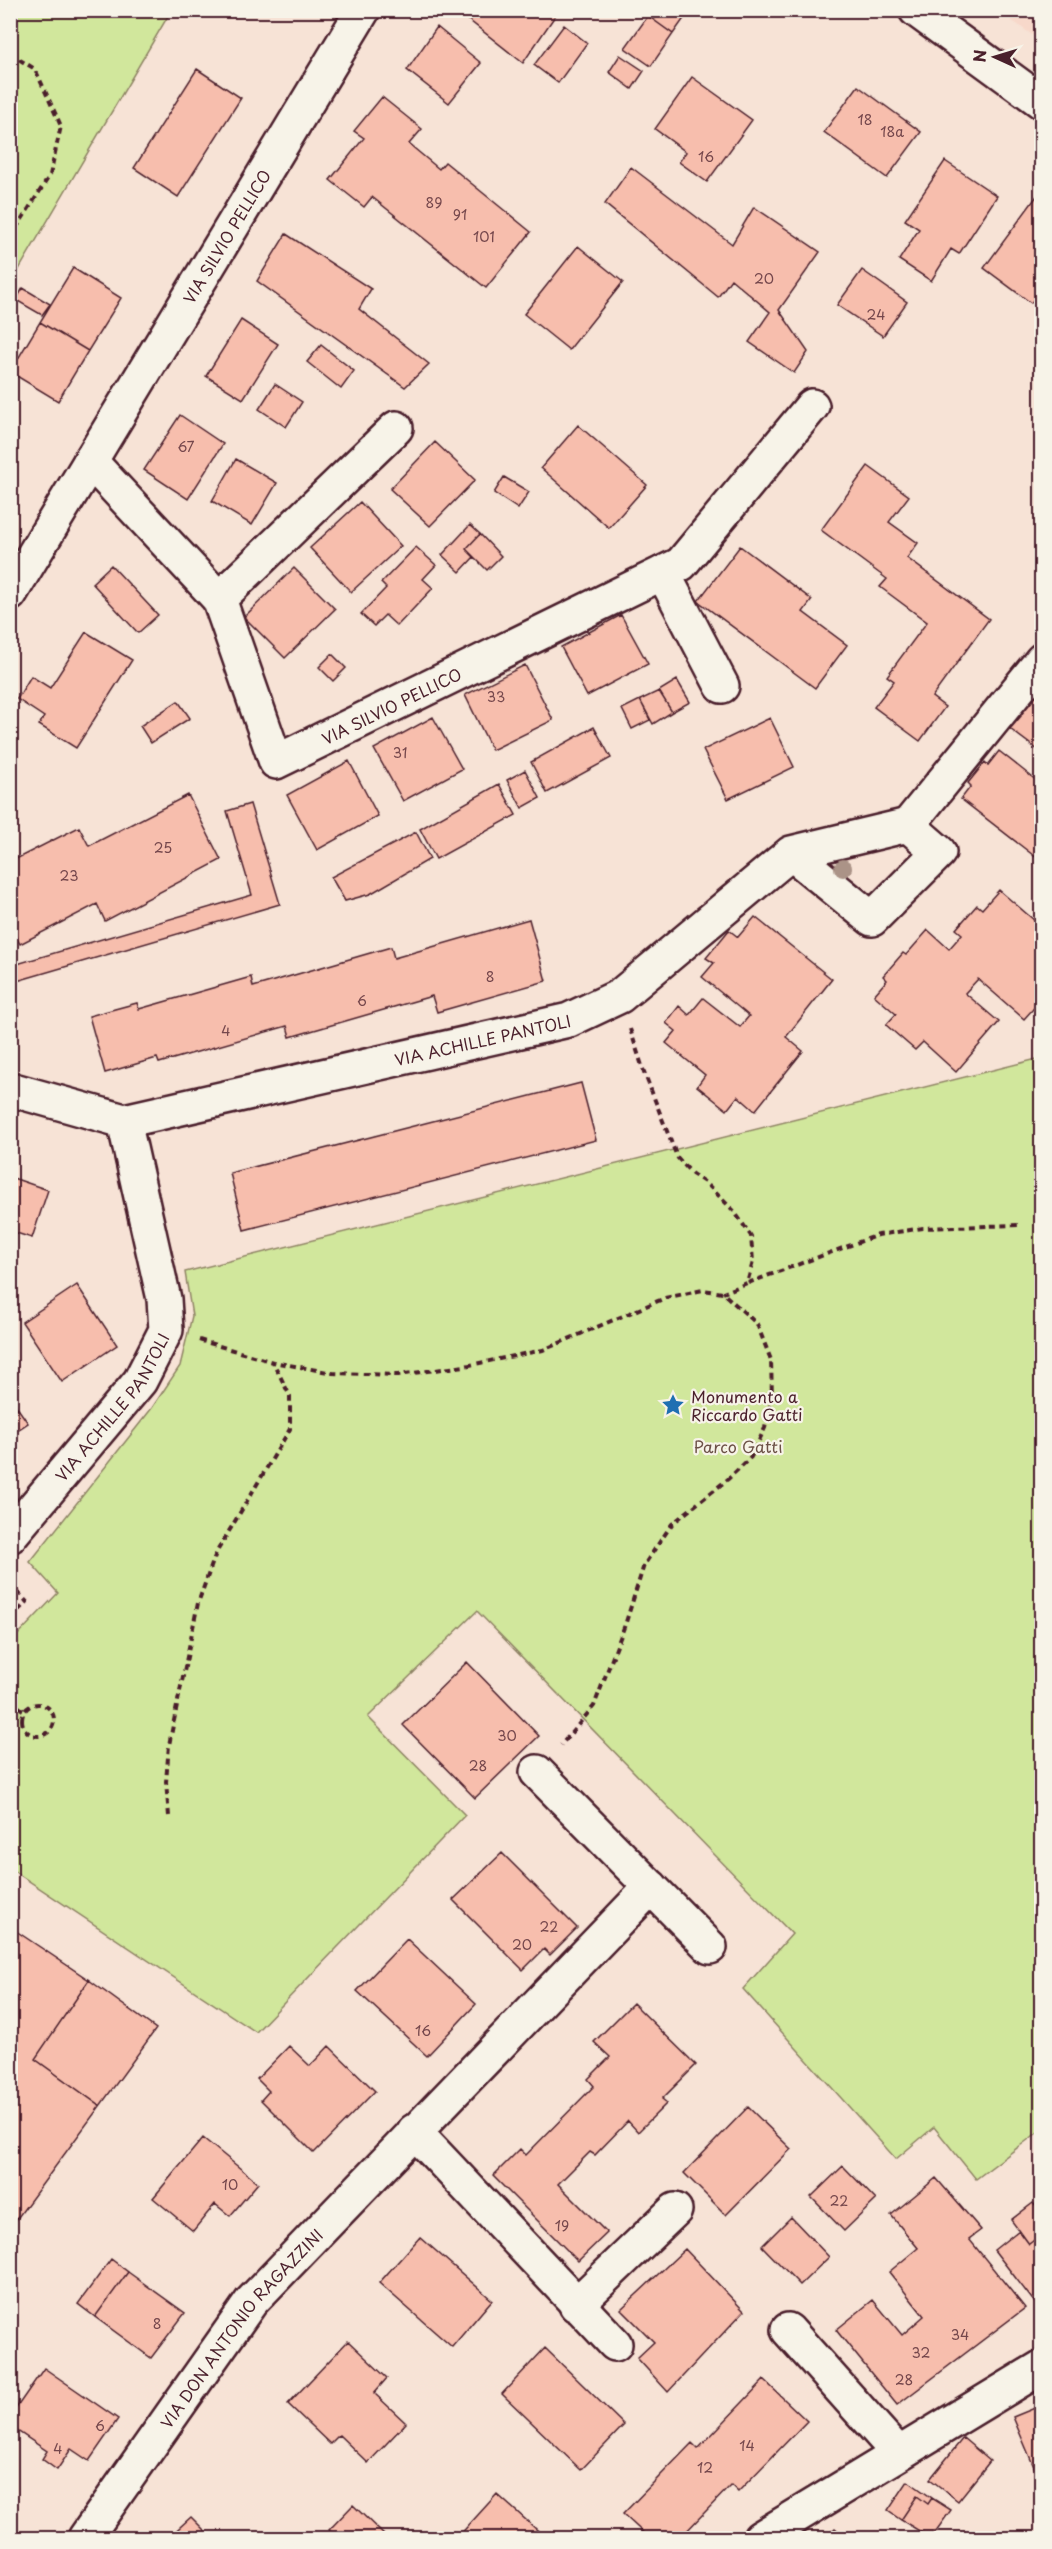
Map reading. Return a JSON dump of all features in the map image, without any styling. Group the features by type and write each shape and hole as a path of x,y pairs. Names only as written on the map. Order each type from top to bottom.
{"street":[{"name":"VIA SILVIO PELLICO","path":"10,594 363,10"},
{"path":"916,10 1041,102"},
{"name":"VIA SILVIO PELLICO","path":"90,461 219,599 276,762 681,564 812,406"},
{"path":"219,599 396,428"},
{"path":"663,573 722,686"},
{"path":"791,853 872,919 939,852 908,825 1041,660"},
{"name":"VIA ACHILLE PANTOLI","path":"10,1089 124,1121 569,1020 620,996 791,853 908,825"},
{"name":"VIA ACHILLE PANTOLI","path":"10,1536 140,1381 166,1330 164,1299 124,1121"},
{"path":"537,1772 710,1947"},
{"name":"VIA DON ANTONIO RAGAZZINI","path":"85,2538 251,2302 651,1887"},
{"path":"414,2131 615,2344"},
{"path":"576,2305 675,2210"},
{"path":"788,2330 898,2453"},
{"path":"760,2538 1041,2367"}],"path":[{"path":"10,54 35,69 61,126 50,175 19,224 10,229"},
{"path":"620,996 644,1072 677,1156 692,1174 706,1183 734,1210 751,1236 753,1262 747,1284"},
{"path":"166,1330 273,1362 333,1372 398,1375 465,1366 543,1350 665,1299 703,1290 723,1293 878,1235 923,1228 1018,1225"},
{"path":"537,1772 594,1706 626,1622 644,1565 672,1524 728,1479 751,1457 765,1428 772,1397 771,1360 757,1324 723,1293"},
{"path":"170,1816 166,1782 169,1745 198,1603 216,1553 290,1429 290,1396 273,1362"},
{"path":"10,1584 27,1602 10,1618"},
{"path":"10,1700 24,1711"},
{"path":"43,1704 48,1707 54,1715 52,1730 43,1736 32,1736 22,1722 24,1711 33,1705 43,1704"}],"shaded area":[{"path":"998,11 1041,11 1041,41"}],"green space":[{"path":"10,11 171,11 11,283"},
{"name":"Parco Gatti","path":"1041,1058 1041,2130 976,2179 934,2127 896,2159 743,1989 792,1934 477,1611 368,1717 465,1815 256,2032 11,1869 11,1642 58,1593 30,1562 152,1408 180,1366 192,1316 185,1272"}],"building":[{"path":"456,10 559,10 523,63"},
{"path":"640,10 690,10 673,34"},
{"path":"648,16 673,34 651,66 625,48"},
{"path":"564,25 587,43 558,83 534,65"},
{"path":"437,27 481,63 449,103 407,70"},
{"path":"620,55 644,71 632,89 609,72"},
{"path":"197,69 241,98 178,197 134,168"},
{"path":"692,77 752,120 707,182 679,162 686,152 655,129"},
{"path":"858,86 921,132 887,178 824,132"},
{"path":"382,97 422,129 409,144 439,169 445,162 531,232 486,288 372,197 364,207 330,180 364,138 354,131"},
{"path":"945,161 997,196 959,254 951,249 931,281 899,260 919,229 905,220"},
{"path":"631,167 732,244 754,207 820,252 779,310 808,352 794,373 749,342 770,312 731,279 718,297 605,204"},
{"path":"1042,189 1042,289 1031,303 984,268"},
{"path":"286,234 371,289 359,309 429,364 405,387 257,281"},
{"path":"578,246 623,282 569,350 524,314"},
{"path":"73,268 121,298 88,351 40,322"},
{"path":"862,270 907,302 883,336 837,305"},
{"path":"23,288 50,304 42,315 16,300"},
{"path":"241,320 278,344 243,399 206,376"},
{"path":"40,322 88,351 58,401 10,372"},
{"path":"321,345 354,371 341,389 307,362"},
{"path":"275,384 302,402 286,427 259,409"},
{"path":"180,415 223,444 188,499 144,470"},
{"path":"578,425 647,485 609,528 541,468"},
{"path":"435,442 475,480 430,526 390,489"},
{"path":"236,459 277,483 252,525 212,501"},
{"path":"868,466 909,496 889,522 918,543 907,558 989,619 932,697 945,707 920,741 874,707 894,681 887,676 927,622 880,587 887,579 821,530"},
{"path":"504,477 529,492 518,509 494,493"},
{"path":"360,502 401,546 351,592 310,548"},
{"path":"470,525 480,534 466,549 474,557 460,572 442,555"},
{"path":"480,534 501,556 487,570 466,549"},
{"path":"740,546 812,600 803,612 847,645 815,688 698,601"},
{"path":"416,547 436,565 423,579 433,588 397,626 385,615 374,626 361,614 386,588 381,583"},
{"path":"111,565 158,615 138,633 92,583"},
{"path":"294,568 335,609 285,658 244,617"},
{"path":"621,615 648,664 587,696 561,647"},
{"path":"86,632 132,660 76,748 39,725 44,717 17,699 31,676 50,688"},
{"path":"332,654 346,668 333,681 319,667"},
{"path":"525,665 553,720 492,750 465,695"},
{"path":"677,680 690,702 672,712 659,691"},
{"path":"1033,682 1042,687 1042,753 1010,729 1021,716 1012,709"},
{"path":"659,691 672,712 653,724 640,700"},
{"path":"640,700 650,720 632,729 622,709"},
{"path":"178,701 190,718 151,743 140,726"},
{"path":"433,717 462,769 403,801 374,749"},
{"path":"770,718 794,767 728,799 703,750"},
{"path":"594,727 611,758 547,793 531,762"},
{"path":"999,751 1042,785 1042,862 961,799 971,786 968,783 985,762 988,765"},
{"path":"349,761 378,816 317,850 287,795"},
{"path":"525,770 540,798 522,808 507,780"},
{"path":"499,784 516,815 436,859 420,829"},
{"path":"188,795 221,860 105,921 97,904 20,944 10,926 10,862 79,827 89,846"},
{"path":"250,804 280,904 10,983 10,966 252,895 227,811"},
{"path":"416,832 430,859 370,894 345,901 331,877"},
{"path":"999,890 1042,927 1042,999 1024,1019 978,979 965,993 999,1022 956,1072 923,1042 915,1050 886,1025 896,1014 874,995 887,980 883,976 928,930 949,949 962,934 956,929 977,905 982,909"},
{"path":"755,917 832,979 786,1037 803,1051 755,1111 738,1096 727,1110 697,1086 705,1075 666,1043 676,1031 666,1023 679,1006 689,1015 703,998 740,1027 749,1016 702,977 714,963 706,958 729,930 738,937"},
{"path":"529,919 546,981 437,1012 432,996 290,1037 287,1026 159,1063 157,1058 105,1073 89,1016 137,1003 139,1009 251,977 253,987 391,947 394,958"},
{"path":"581,1083 596,1140 244,1230 230,1173"},
{"path":"10,1177 48,1190 32,1238 10,1231"},
{"path":"77,1285 117,1345 62,1382 22,1322"},
{"path":"10,1397 28,1423 10,1435"},
{"path":"467,1662 539,1736 475,1798 403,1725"},
{"path":"502,1853 577,1928 550,1955 544,1949 523,1970 453,1900"},
{"path":"10,1927 89,1980 35,2059 100,2106 10,2228"},
{"path":"407,1939 476,2004 427,2056 357,1991"},
{"path":"89,1980 156,2029 100,2106 35,2059"},
{"path":"633,2003 696,2065 662,2099 667,2103 638,2132 628,2121 595,2155 590,2152 558,2184 607,2233 578,2261 493,2176 520,2149 526,2155 594,2086 588,2079 610,2057 594,2042"},
{"path":"289,2046 310,2066 329,2046 375,2091 314,2153 261,2100 269,2091 257,2079"},
{"path":"748,2107 791,2149 726,2215 684,2173"},
{"path":"203,2138 258,2183 230,2216 215,2204 193,2231 153,2198"},
{"path":"843,2166 876,2200 844,2231 811,2197"},
{"path":"936,2178 981,2230 969,2239 1025,2308 897,2405 836,2330 873,2300 902,2335 924,2316 889,2272 918,2248 891,2215"},
{"path":"1033,2203 1042,2214 1042,2234 1029,2244 1011,2220"},
{"path":"791,2217 829,2257 800,2285 762,2246"},
{"path":"1019,2230 1029,2244 1042,2234 1042,2312 994,2250"},
{"path":"420,2237 492,2300 452,2347 379,2283"},
{"path":"685,2249 744,2311 668,2392 637,2358 654,2342 621,2309"},
{"path":"111,2259 128,2272 95,2317 78,2304"},
{"path":"128,2272 185,2313 151,2358 95,2317"},
{"path":"348,2341 387,2378 374,2393 406,2423 368,2463 339,2435 330,2444 288,2404"},
{"path":"545,2348 624,2425 581,2470 502,2394"},
{"path":"44,2368 118,2419 89,2461 71,2449 57,2470 42,2459 47,2451 10,2426 10,2417"},
{"path":"764,2380 807,2421 738,2492 731,2485 680,2538 649,2538 623,2514 692,2443 698,2449"},
{"path":"1042,2405 1042,2472 1037,2474 1013,2417"},
{"path":"963,2438 990,2461 958,2501 930,2479"},
{"path":"908,2481 932,2498 928,2504 917,2496 901,2520 888,2511"},
{"path":"497,2494 546,2538 457,2538"},
{"path":"917,2496 928,2504 932,2498 951,2510 931,2538 901,2520"},
{"path":"353,2505 387,2538 337,2538 329,2530"},
{"path":"191,2517 212,2538 168,2538"},
{"path":"835,2528 846,2538 825,2538"},
{"path":"10,2531 22,2538 10,2538"}],"place":[{"name":"Monumento a Riccardo Gatti","path":"673,1405"}]}
